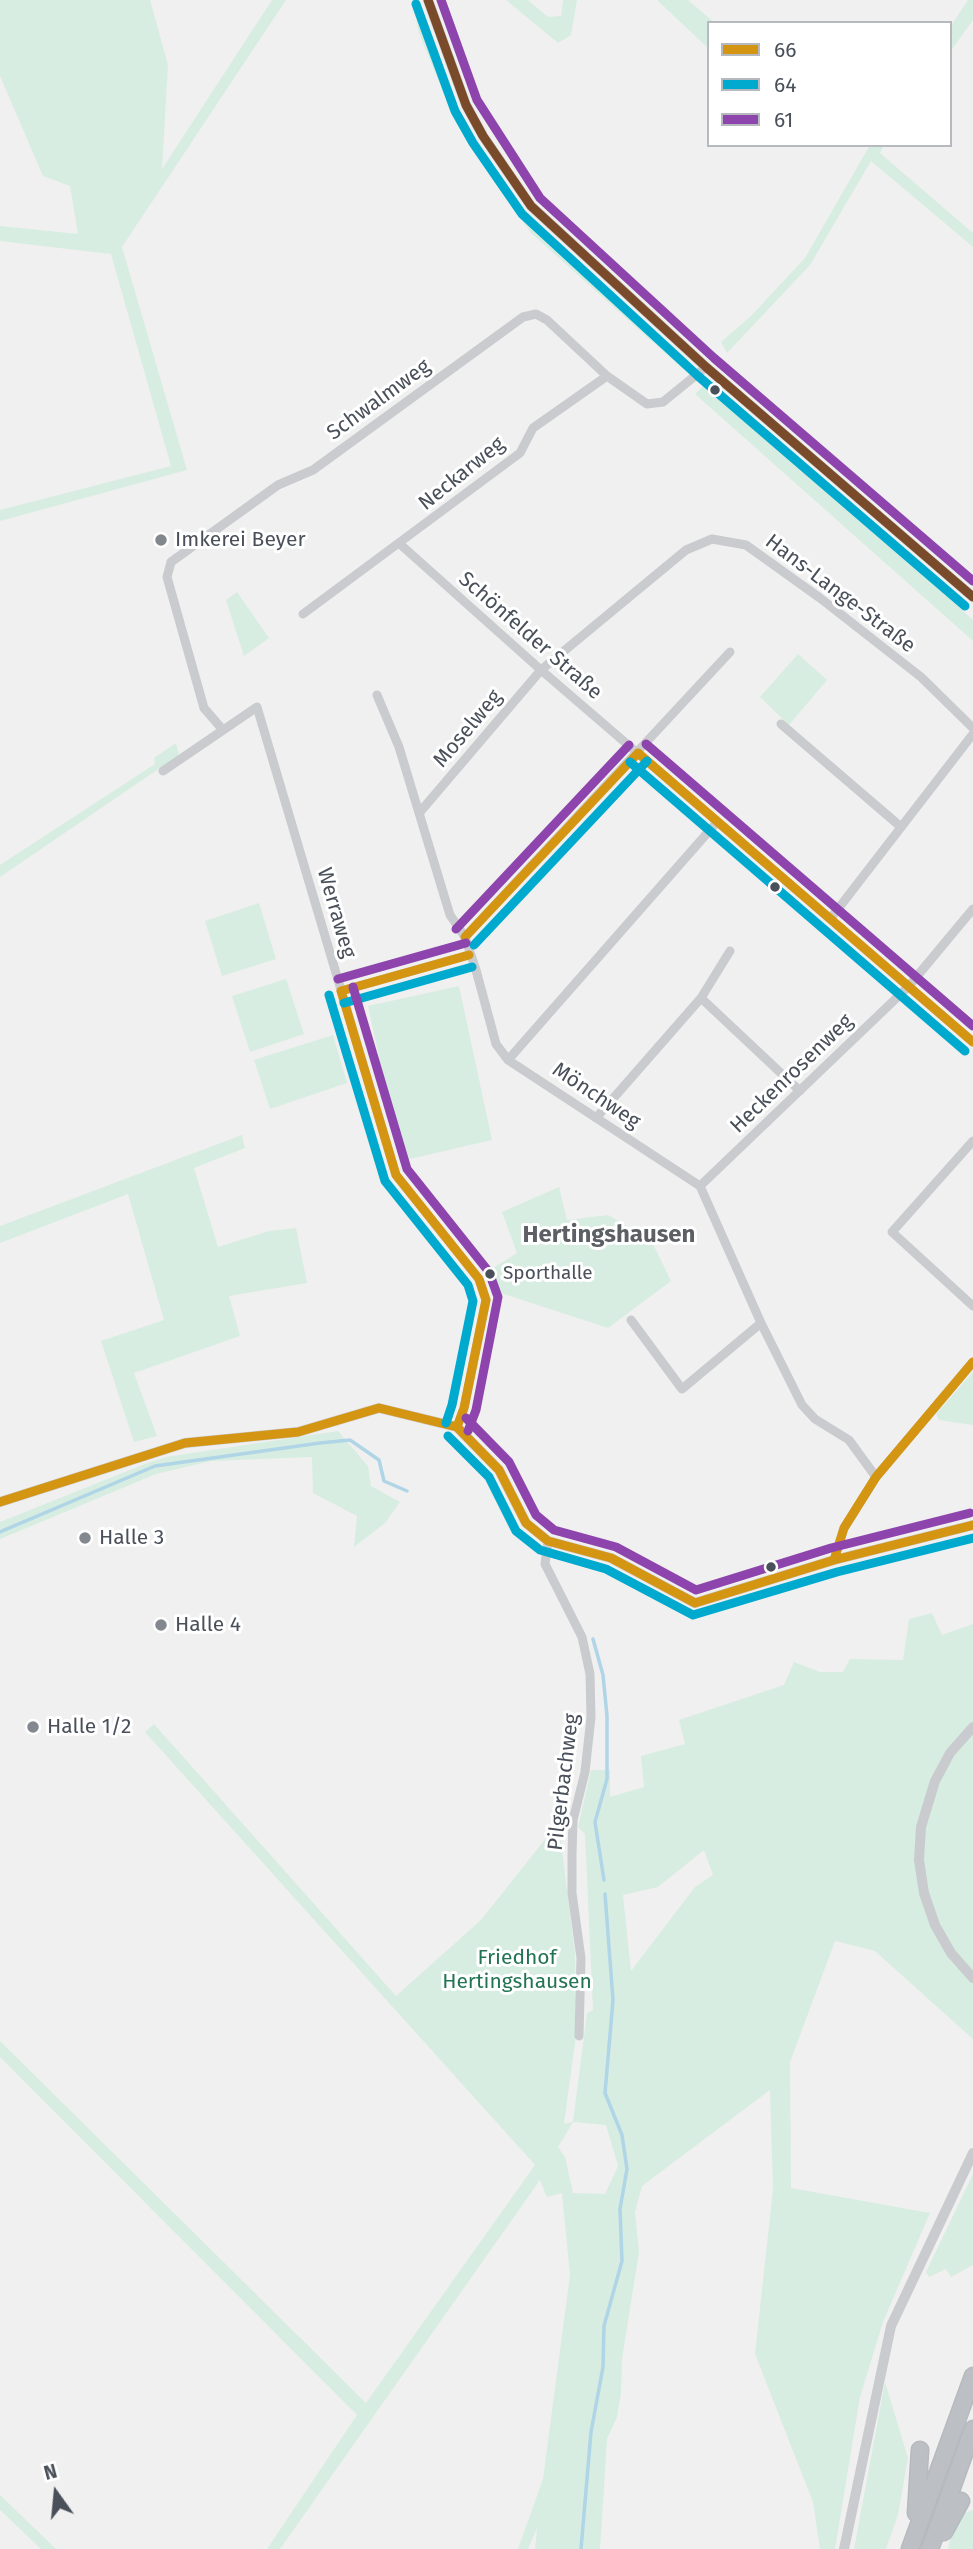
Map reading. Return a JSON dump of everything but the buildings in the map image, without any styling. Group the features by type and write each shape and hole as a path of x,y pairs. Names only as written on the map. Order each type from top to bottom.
{"highway":[{"path":"912,2545 973,2376"},
{"path":"932,2549 973,2429"},
{"path":"912,2545 920,2451"},
{"path":"932,2549 961,2501"}],"street":[{"path":"428,0 466,105 483,136 531,206 706,367 973,597"},
{"name":"Schwalmweg","path":"223,730 204,708 167,570 171,562 278,485 313,470 523,317 536,314 547,320 607,376"},
{"path":"607,376 647,404 663,402 706,367"},
{"name":"Neckarweg","path":"303,614 401,545 520,453 533,428 607,376"},
{"name":"Hans-Lange-Straße","path":"541,670 686,550 712,539 731,540 746,545 820,598 921,677 973,728"},
{"name":"Schönfelder Straße","path":"401,545 541,670 973,1042"},
{"path":"465,937 730,652"},
{"name":"Moselweg","path":"421,812 541,670"},
{"name":"Mönchweg","path":"377,695 399,747 421,812 450,915 465,937 496,1044 508,1060 700,1186"},
{"name":"Werraweg","path":"163,771 257,707 396,1175 480,1279 486,1300 464,1408 457,1427"},
{"path":"781,724 901,827"},
{"path":"831,918 973,734"},
{"path":"508,1060 717,822"},
{"path":"908,987 973,909"},
{"path":"596,1118 701,998 730,951"},
{"path":"341,991 470,955"},
{"name":"Heckenrosenweg","path":"700,1186 908,987"},
{"path":"701,998 800,1091"},
{"path":"973,1141 892,1232 973,1306"},
{"path":"700,1186 761,1323 802,1405 815,1419 849,1440 876,1477"},
{"path":"631,1320 681,1389 761,1323"},
{"path":"834,1560 844,1528 876,1477 973,1362"},
{"path":"0,1502 184,1443 298,1432 379,1408 457,1427 499,1470 527,1523 548,1541 623,1563 695,1604 834,1560 973,1525"},
{"name":"Pilgerbachweg","path":"548,1541 545,1564 582,1637 590,1674 591,1717 585,1772 573,1820 572,1893 581,1958 579,2036"},
{"path":"973,1727 950,1754 935,1781 924,1811 919,1860 924,1894 935,1925 951,1953 973,1978"},
{"path":"844,2549 891,2326 973,2153"}],"green space":[{"path":"0,0 150,0 168,65 162,169 272,0 286,0 122,247 187,470 0,521 0,510 171,466 111,254 0,241 0,226 78,234 70,186 43,176 0,76"},
{"path":"412,0 419,0 456,107 493,172 540,227 687,359 683,369 531,233 490,176 450,109 419,33"},
{"path":"506,0 528,0 548,17 561,16 563,0 577,0 571,35 558,43"},
{"path":"657,0 688,0 713,21 707,21 707,47"},
{"path":"968,0 973,0 973,20 952,49 952,24"},
{"path":"869,147 883,147 880,153 973,233 973,247 871,161 810,265 727,353 721,342 751,316 805,258"},
{"path":"707,382 973,620 973,641 695,394"},
{"path":"237,592 269,638 244,656 226,600"},
{"path":"798,654 827,680 789,725 760,697"},
{"path":"176,743 179,755 0,877 0,865 155,764 154,758"},
{"path":"259,903 276,959 222,976 205,921"},
{"path":"286,979 304,1034 250,1052 232,996"},
{"path":"459,986 492,1140 401,1161 368,1006"},
{"path":"333,1035 347,1083 270,1109 254,1060"},
{"path":"242,1135 245,1148 194,1168 218,1247 269,1231 296,1228 307,1283 229,1296 240,1336 134,1373 157,1436 134,1442 101,1341 164,1320 128,1194 0,1243 0,1226"},
{"path":"559,1187 567,1220 608,1215 651,1240 671,1281 608,1328 495,1291 490,1270 517,1253 502,1212"},
{"path":"973,1372 973,1425 939,1420 936,1414"},
{"path":"338,1431 368,1466 371,1486 400,1502 385,1523 354,1547 357,1516 313,1493 312,1457 211,1461 156,1474 0,1539 0,1522 166,1457"},
{"name":"Friedhof Hertingshausen","path":"932,1613 942,1635 973,1624 973,2039 875,1951 835,1941 790,2062 791,2188 930,2213 883,2322 860,2397 835,2549 820,2549 813,2502 755,2354 773,2189 770,2090 642,2186 635,2212 639,2252 622,2359 621,2393 617,2417 607,2439 600,2549 535,2549 537,2528 528,2549 518,2549 543,2479 570,2275 562,2193 547,2197 540,2180 280,2549 267,2549 357,2415 0,2057 0,2041 366,2403 535,2165 145,1732 154,1724 396,1996 481,1920 550,1833 561,1841 575,1953 576,2035 564,2124 573,2122 587,2013 593,2010 585,1834 578,1827 591,1770 610,1770 610,1797 644,1787 641,1756 685,1744 679,1720 784,1685 794,1662 820,1672 843,1672 850,1659 903,1660 909,1619","holes":["704,1850 713,1875 695,1887 631,1971 623,1895 658,1887","573,2122 606,2125 618,2166 605,2194 573,2193 565,2157 558,2147"]},
{"path":"973,2174 973,2265 951,2277 946,2269 929,2277 926,2272"},
{"path":"885,2382 908,2458 898,2515 886,2549 854,2549"},
{"path":"0,2495 56,2549 41,2549 0,2510"},
{"path":"973,2510 973,2549 948,2549 952,2533 965,2513"}],"waterway":[{"path":"0,1532 155,1466 320,1443 350,1440 379,1460 384,1481 407,1491"},
{"path":"593,1639 603,1675 607,1716 607,1779 595,1822 604,1880"},
{"path":"581,2549 591,2432 603,2367 604,2326 622,2261 620,2209 627,2169 622,2135 605,2093 613,2000 605,1894"}],"transit line":[{"path":"428,0 466,105 483,136 531,206 706,367 973,597"},
{"name":"61","path":"441,0 477,100 540,198 714,358 973,581"},
{"name":"64","path":"416,4 455,111 473,143 522,214 698,376 965,606"},
{"name":"61","path":"646,744 973,1026"},
{"name":"61","path":"456,929 629,745"},
{"name":"66","path":"638,753 973,1042"},
{"name":"66","path":"465,937 638,753"},
{"name":"64","path":"474,945 647,761"},
{"name":"64","path":"630,762 965,1051"},
{"name":"61","path":"338,979 466,943"},
{"name":"66","path":"341,991 469,955"},
{"name":"64","path":"344,1003 472,967"},
{"name":"61","path":"353,987 407,1169 489,1272 498,1297 476,1410 468,1431"},
{"name":"66","path":"341,991 396,1175 479,1279 486,1300 464,1408 457,1427"},
{"name":"64","path":"329,995 385,1181 468,1285 473,1301 446,1423"},
{"name":"66","path":"834,1560 844,1528 876,1477 973,1362"},
{"name":"66","path":"0,1502 185,1443 298,1432 379,1408 457,1427 499,1470 526,1523 548,1541 611,1558 695,1603 834,1560 973,1525"},
{"name":"61","path":"466,1418 509,1462 536,1515 554,1530 616,1547 696,1590 831,1548 970,1513"},
{"name":"64","path":"448,1436 489,1477 516,1531 540,1550 606,1569 693,1615 837,1572 973,1538"}],"place":[{"name":"Imkerei Beyer","path":"161,540"},
{"name":"Sporthalle","path":"490,1274"},
{"name":"Halle 3","path":"85,1538"},
{"name":"Halle 4","path":"161,1625"},
{"name":"Halle 1/2","path":"33,1727"}],"district":[{"name":"Hertingshausen","path":"609,1235"}]}
